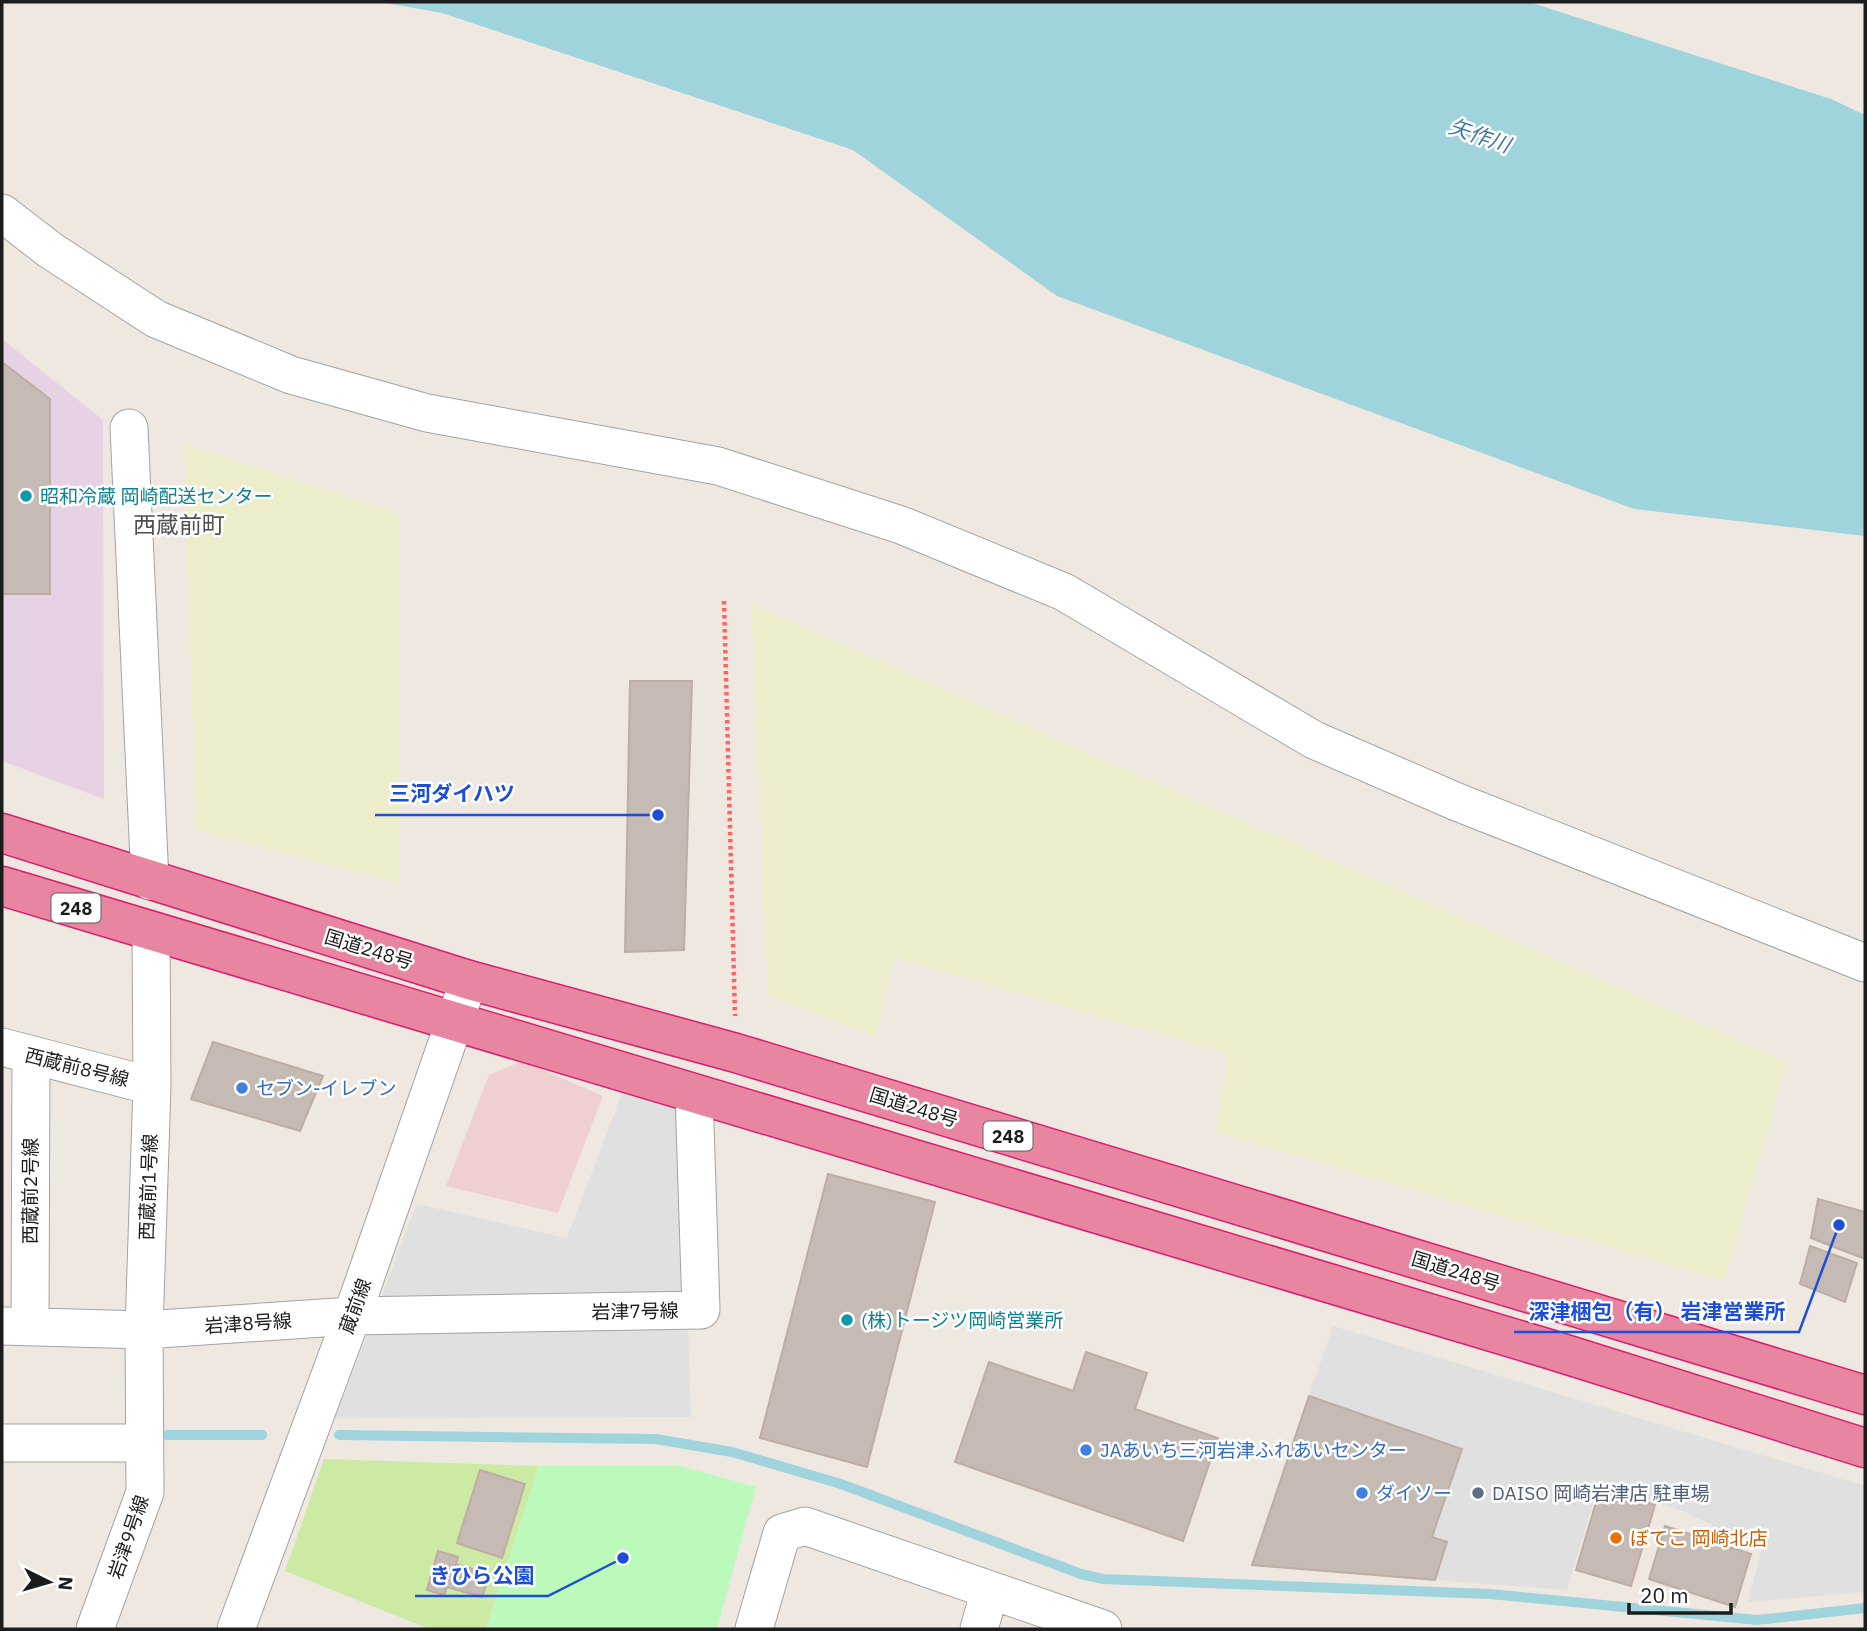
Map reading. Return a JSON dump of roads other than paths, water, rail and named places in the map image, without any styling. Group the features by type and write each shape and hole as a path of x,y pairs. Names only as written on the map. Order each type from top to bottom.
{"highway":[{"name":"国道248号","path":"2,833 469,980 736,1053 1865,1395"},
{"name":"248","path":"2,886 1549,1349 1865,1448"}],"street":[{"path":"2,213 50,250 156,319 291,375 427,413 718,466 901,525 1065,592 1314,740 1458,802 1865,963"},
{"path":"130,428 150,881"},
{"name":"西蔵前1号線","path":"144,1443 144,1330 152,1086 151,931"},
{"name":"蔵前線","path":"236,1629 352,1315 469,980"},
{"name":"西蔵前8号線","path":"16,1052 152,1086"},
{"name":"西蔵前2号線","path":"16,1052 16,1326"},
{"name":"岩津7号線","path":"352,1315 701,1310 694,1093"},
{"name":"岩津8号線","path":"16,1326 144,1330 352,1315"},
{"path":"2,1443 144,1443"},
{"name":"岩津9号線","path":"95,1629 145,1492 144,1443"},
{"path":"754,1629 782,1533 805,1526 1103,1629"},
{"path":"979,1629 990,1590"}],"water":[{"name":"矢作川","path":"380,2 1529,2 1831,99 1865,115 1865,536 1634,509 1057,296 853,150 442,13"}],"waterway":[{"path":"167,1435 262,1435"},
{"path":"339,1435 656,1439 732,1452 841,1484 1081,1574 1103,1579 1490,1594 1757,1620 1865,1608"}],"place":[{"name":"昭和冷蔵 岡崎配送センター","path":"26,496"},
{"name":"三河ダイハツ","path":"658,815"},
{"name":"セブン-イレブン","path":"242,1088"},
{"name":"深津梱包（有） 岩津営業所","path":"1839,1225"},
{"name":"(株)トージツ岡崎営業所","path":"847,1320"},
{"name":"JAあいち三河岩津ふれあいセンター","path":"1086,1450"},
{"name":"ダイソー","path":"1362,1493"},
{"name":"DAISO 岡崎岩津店 駐車場","path":"1478,1493"},
{"name":"ぼてこ 岡崎北店","path":"1616,1538"},
{"name":"きひら公園","path":"623,1558"}],"district":[{"name":"西蔵前町","path":"179,524"}]}
